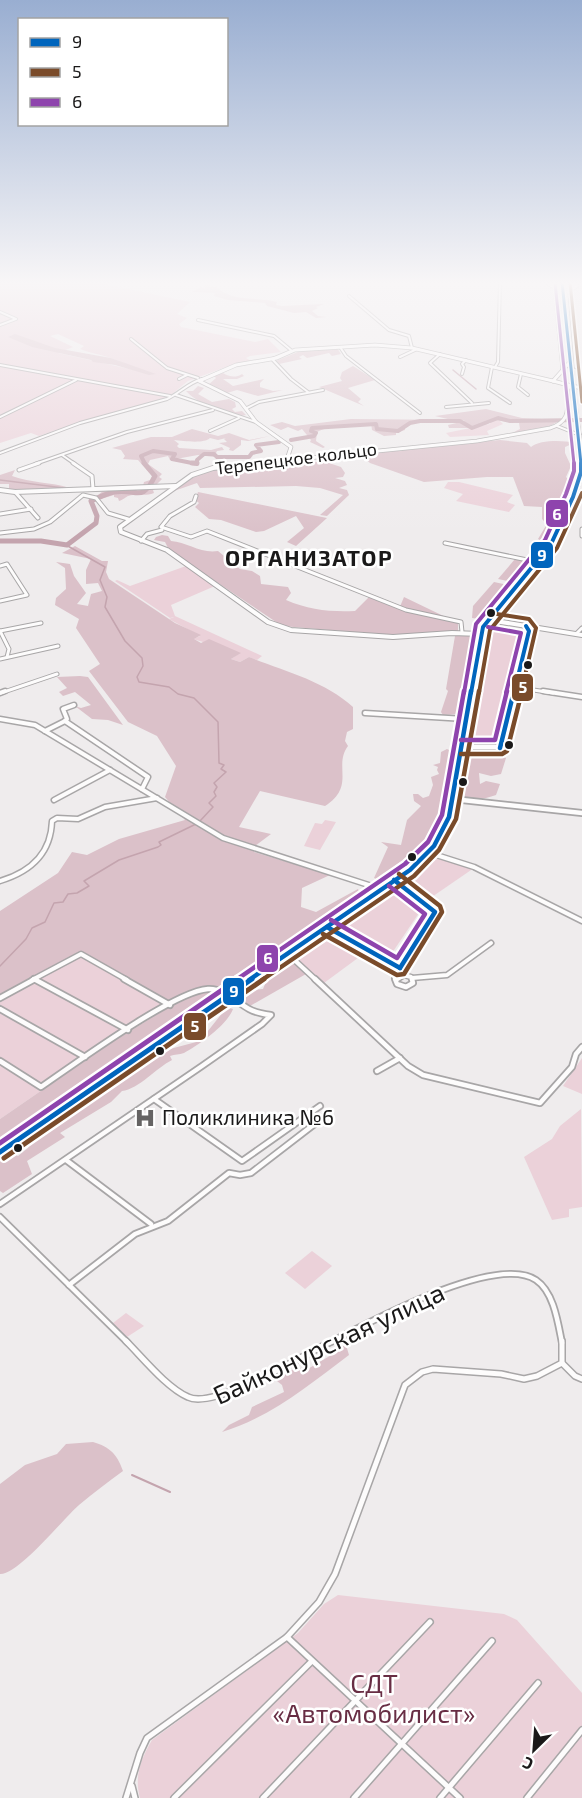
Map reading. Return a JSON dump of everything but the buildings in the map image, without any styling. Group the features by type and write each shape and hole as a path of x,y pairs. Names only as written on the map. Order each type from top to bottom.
{"main road":[{"path":"553,381 566,366"},
{"path":"0,1152 289,955 430,853 446,827 453,799 482,634 489,620 538,562 559,530 580,478 581,449 567,366"},
{"path":"571,366 576,367"},
{"path":"570,373 576,367"},
{"path":"553,381 572,386"}],"street":[{"path":"5,366 170,396"},
{"path":"164,366 202,379"},
{"path":"176,395 190,382 234,366"},
{"path":"278,366 291,380 308,392"},
{"path":"359,366 420,413"},
{"path":"433,366 472,404"},
{"path":"462,374 463,366"},
{"path":"489,366 553,381"},
{"path":"493,367 488,388 510,403"},
{"path":"179,379 188,374"},
{"path":"520,374 518,387 528,395"},
{"path":"202,379 200,383 236,399 247,408 256,422"},
{"path":"0,417 77,380"},
{"path":"582,388 572,386 567,390 568,413 558,426 582,436"},
{"path":"247,408 259,402 323,390"},
{"path":"0,453 80,423 176,395 190,398 213,410 256,422 291,447 287,459"},
{"path":"446,407 489,403"},
{"path":"19,470 127,432 213,410"},
{"path":"210,431 240,418"},
{"name":"Терепецкое кольцо","path":"128,519 192,476 213,468 486,440 558,426"},
{"path":"62,455 92,476 93,489"},
{"path":"0,490 15,492 176,486"},
{"path":"15,492 38,518"},
{"path":"0,533 24,531 57,519 82,495 97,498 108,513 128,519 120,527 121,532 167,550 248,605 268,622 278,626 291,630 393,637 482,634"},
{"path":"195,496 194,502 161,524 161,527 190,537 207,531 406,610 461,622 462,633"},
{"path":"0,514 31,509"},
{"path":"140,541 151,532 166,529"},
{"path":"582,529 582,536"},
{"path":"446,543 538,562"},
{"path":"0,566 7,564 27,596 0,601"},
{"path":"489,620 580,632"},
{"path":"7,657 9,649 0,631 40,623"},
{"path":"461,747 501,747 529,631 526,626"},
{"path":"0,658 58,646"},
{"path":"0,693 57,674"},
{"path":"514,687 582,697"},
{"path":"65,721 67,718 63,709 74,705"},
{"path":"365,712 466,719"},
{"path":"0,719 35,725 223,838 246,848 382,889"},
{"path":"45,731 65,721"},
{"path":"65,721 148,777 142,789"},
{"path":"54,800 110,770"},
{"path":"0,881 35,865 49,848 53,835 52,821 57,818 78,819 105,807 157,798"},
{"path":"453,799 582,813"},
{"path":"430,853 474,867 582,921"},
{"path":"327,927 400,968 402,975"},
{"path":"402,975 412,978 447,975 491,943"},
{"path":"0,998 81,954 170,1005"},
{"path":"289,955 414,1071 423,1075 534,1103 544,1100 572,1067 576,1054 582,1047"},
{"path":"402,975 395,980 399,986 410,985 413,983 412,978"},
{"path":"34,979 129,1030"},
{"path":"0,1061 41,1087 85,1056 170,1005 198,991 209,989 231,995 256,1013 271,1015 262,1024 0,1204"},
{"path":"0,1009 85,1056"},
{"path":"377,1071 400,1058"},
{"path":"154,1099 242,1161 320,1106"},
{"path":"69,1285 135,1234 168,1221 229,1173 240,1175 251,1173 325,1116"},
{"path":"66,1160 151,1224"},
{"name":"Байконурская улица","path":"0,1217 174,1388 184,1397 197,1402 225,1395 434,1291 513,1274 531,1277 545,1289 553,1306 561,1336 564,1355 562,1363"},
{"path":"126,1798 139,1751 147,1738 286,1637 319,1602 335,1574 405,1385 422,1372 433,1369 501,1374 524,1379 537,1376 562,1363 575,1376 582,1379"},
{"path":"263,1798 430,1622"},
{"path":"286,1637 460,1798"},
{"path":"354,1798 492,1641"},
{"path":"174,1798 312,1661"},
{"path":"440,1798 538,1683"},
{"path":"527,1798 582,1730"},
{"path":"131,1785 135,1798"}],"green space":[{"path":"0,366 116,366 134,370 128,366 229,366 188,381 166,399 85,420 39,436 31,433 0,443"},
{"path":"491,420 500,421 503,424 487,431 489,435 450,437 446,433 490,424"},
{"path":"448,482 459,482 513,495 507,502 515,505 509,512 456,501 463,494 444,488"},
{"path":"186,566 215,586 171,605 175,616 262,656 257,660 249,657 240,662 231,659 240,653 193,639 200,636 169,619 174,617 170,618 115,581 130,586"},
{"path":"496,624 526,633 497,745 469,743 483,645 488,630"},
{"path":"325,820 336,822 320,850 304,846 315,823 322,824"},
{"path":"433,856 474,868 426,901 403,885 402,879"},
{"path":"396,886 423,907 390,956 381,955 334,929"},
{"path":"331,932 366,952 324,983 299,961 296,955 326,933"},
{"path":"82,955 172,1005 106,1046 0,1119 0,999"},
{"path":"582,1058 582,1094 563,1086"},
{"path":"581,1109 582,1207 569,1209 569,1217 552,1220 524,1157 552,1139 560,1126"},
{"path":"312,1251 332,1266 305,1289 285,1273"},
{"path":"126,1313 144,1326 127,1337 113,1323"},
{"name":"СДТ «Автомобилист»","path":"338,1595 504,1614 517,1620 582,1693 582,1798 140,1798 138,1775 152,1740 298,1633 324,1604"}],"shaded area":[{"path":"118,366 133,366 156,374 149,375"},
{"path":"353,366 375,380 348,388 361,399 358,402 364,406 319,387 342,381 340,378 342,372"},
{"path":"223,373 244,376 237,379 223,379 233,386 264,379 260,387 273,391 283,390 258,396 237,390 227,393 208,385 216,378 214,376"},
{"path":"198,386 204,388 198,394 212,402 229,399 235,402 236,407 232,409 235,412 242,411 246,415 231,415 214,409 186,391 193,391"},
{"path":"486,409 522,418 561,420 548,427 512,433 520,429 519,423 491,420 488,424 471,428 449,428 448,425 465,421 435,416"},
{"path":"351,419 447,420 412,423 405,425 405,430 396,435 384,436 372,430 371,423 358,427 324,429 317,432 316,441 325,447 323,448 310,442 311,440 302,429 298,431 288,427 281,430 270,425 282,422 295,426"},
{"path":"192,429 218,436 229,433 249,440 270,436 248,441 241,440 241,445 233,451 219,443 227,442 224,439 226,438 218,440 210,438 199,442 174,440 179,444 177,446 179,448 211,450 222,447 224,450 217,451 214,457 198,455 170,460 168,456 150,460 148,464 162,474 159,477 162,479 157,484 143,486 144,482 150,480 152,476 138,460 123,459 125,456 121,450 112,448 151,437 172,437"},
{"path":"500,440 527,443 531,447 551,441 574,443 565,447 565,453 571,466 566,477 570,481 565,502 544,542 538,539 547,524 542,519 542,507 524,506 513,477 424,482 370,463 362,456 379,451"},
{"path":"290,460 329,463 341,467 345,473 343,477 335,478 345,481 347,485 339,488 347,490 349,495 327,516 320,515 343,495 320,488 296,486 200,488 197,483 171,492 200,473 216,469 288,464"},
{"path":"15,470 12,476 70,488 9,490 9,484 0,484 0,475"},
{"path":"153,487 154,493 131,495 119,501 114,495 101,499 96,497 104,490 136,491"},
{"path":"198,492 327,518 296,546 287,542 304,528 296,516 264,531 256,532 221,520 209,519 195,507 199,503 195,500"},
{"path":"162,535 168,536 171,541 218,551 240,569 252,571 260,576 261,584 288,587 291,593 286,600 303,606 320,610 355,611 369,597 399,609 404,597 458,623 458,631 400,636 282,626 169,550 165,542 154,540"},
{"path":"75,546 102,561 108,561 106,572 109,579 175,623 201,635 194,639 201,643 209,639 241,653 231,659 240,662 249,657 317,683 353,707 353,729 347,732 345,741 348,746 342,761 342,784 334,798 325,806 260,791 239,827 271,834 255,846 254,852 330,875 302,888 301,907 316,912 358,889 361,897 0,1144 0,1119 106,1046 172,1005 82,955 0,999 0,911 58,873 72,852 87,855 119,839 185,820 165,797 176,766 157,736 128,722 89,671 100,664 76,628 79,619 55,605 56,598 66,589 65,568 56,562 70,564 74,576 86,593 77,604 88,606 91,594 102,591 98,583 86,584 86,570 91,559 62,553"},
{"path":"515,559 530,562 512,582 498,579"},
{"path":"494,582 508,585 509,588 492,608 483,609 479,619 472,618 473,606"},
{"path":"459,634 473,637 460,714 443,715 441,712 448,691 446,689 455,636"},
{"path":"57,677 88,677 123,725 108,720 92,719 75,706 81,708 91,705 75,692 63,696 59,692 67,688"},
{"path":"447,749 455,753 440,825 421,847 420,853 411,859 411,863 384,882 374,878 388,847 381,842 401,845 407,820 421,806 414,801 413,794 418,794 423,798 429,796 433,785 431,777 439,774 438,767 433,765 440,763 441,752"},
{"path":"470,751 493,753 506,758 501,774 491,776 479,773 480,784 486,781 500,784 496,795 471,799 458,793 465,753"},
{"path":"292,960 306,974 250,1006 238,998 250,990 263,989 278,969"},
{"path":"227,1007 233,1009 230,1015 212,1034 184,1053 170,1056 172,1060 141,1082 122,1091 111,1102 60,1133 65,1137 27,1161 32,1174 3,1193 0,1191 0,1161 12,1153 18,1156 28,1148 30,1142 141,1066 170,1049 200,1041"},
{"path":"346,1345 349,1355 304,1389 257,1418 222,1432 229,1425 249,1415 252,1407 284,1392 282,1385 272,1377 298,1368 306,1370 333,1354 335,1349"},
{"path":"93,1442 112,1452 123,1471 79,1505 18,1566 0,1574 0,1484 25,1465 57,1454 66,1444"}],"waterway":[{"path":"453,370 476,389"},
{"path":"291,440 314,436 316,433 311,431 312,428 376,424 377,429 398,431 410,423 420,421 460,421 472,428 498,418 510,421 582,420"},
{"path":"197,463 197,460 204,454 214,454 217,457 249,457 252,453 261,451 256,445 279,442"},
{"path":"145,464 141,456 153,451 175,454 172,459 192,463"},
{"path":"0,541 41,541 67,545 96,523 97,516 91,501 111,493 122,491 138,493 146,490 155,476 144,463"},
{"path":"192,463 197,463"},
{"path":"192,463 197,463"},
{"path":"0,480 64,488"},
{"path":"92,491 108,490"},
{"path":"66,545 105,567 100,580 107,597 105,607 125,641 142,658 143,666 137,677 139,682 169,687 178,694 194,698 218,722 219,763 224,765 221,769 226,772 214,783 217,787 214,792 216,796 209,803 213,807 200,821"},
{"path":"0,966 26,939 32,928 45,922 54,903 63,902 68,894 77,893 89,886 84,881 119,860 158,847 161,845 159,842 196,824"},
{"path":"132,1475 170,1492"}],"transit line":[{"name":"6","path":"0,1143 405,864 428,842 442,815 476,624 545,540 574,471 574,450 562,366"},
{"name":"9","path":"0,1152 410,870 434,846 449,817 483,627 551,544 573,497 581,472 581,449 569,366"},
{"name":"5","path":"578,366 582,402"},
{"name":"5","path":"4,1158 414,876 434,857 449,836 456,819 490,630 557,548 582,493"},
{"name":"5","path":"461,754 502,754 507,751 536,633 536,628 529,619 490,613"},
{"name":"9","path":"500,748 529,631 526,626"},
{"name":"6","path":"461,740 495,740 521,633 488,627"},
{"name":"5","path":"323,934 397,975 404,974 442,912 440,906 399,874"},
{"name":"9","path":"394,880 435,912 400,968"},
{"name":"6","path":"331,920 397,958 425,914 389,886"},
{"name":"9","path":"327,927 400,968"}],"place":[{"name":"Поликлиника №6","path":"145,1118"}],"district":[{"name":"ОРГАНИЗАТОР","path":"309,558"}]}
